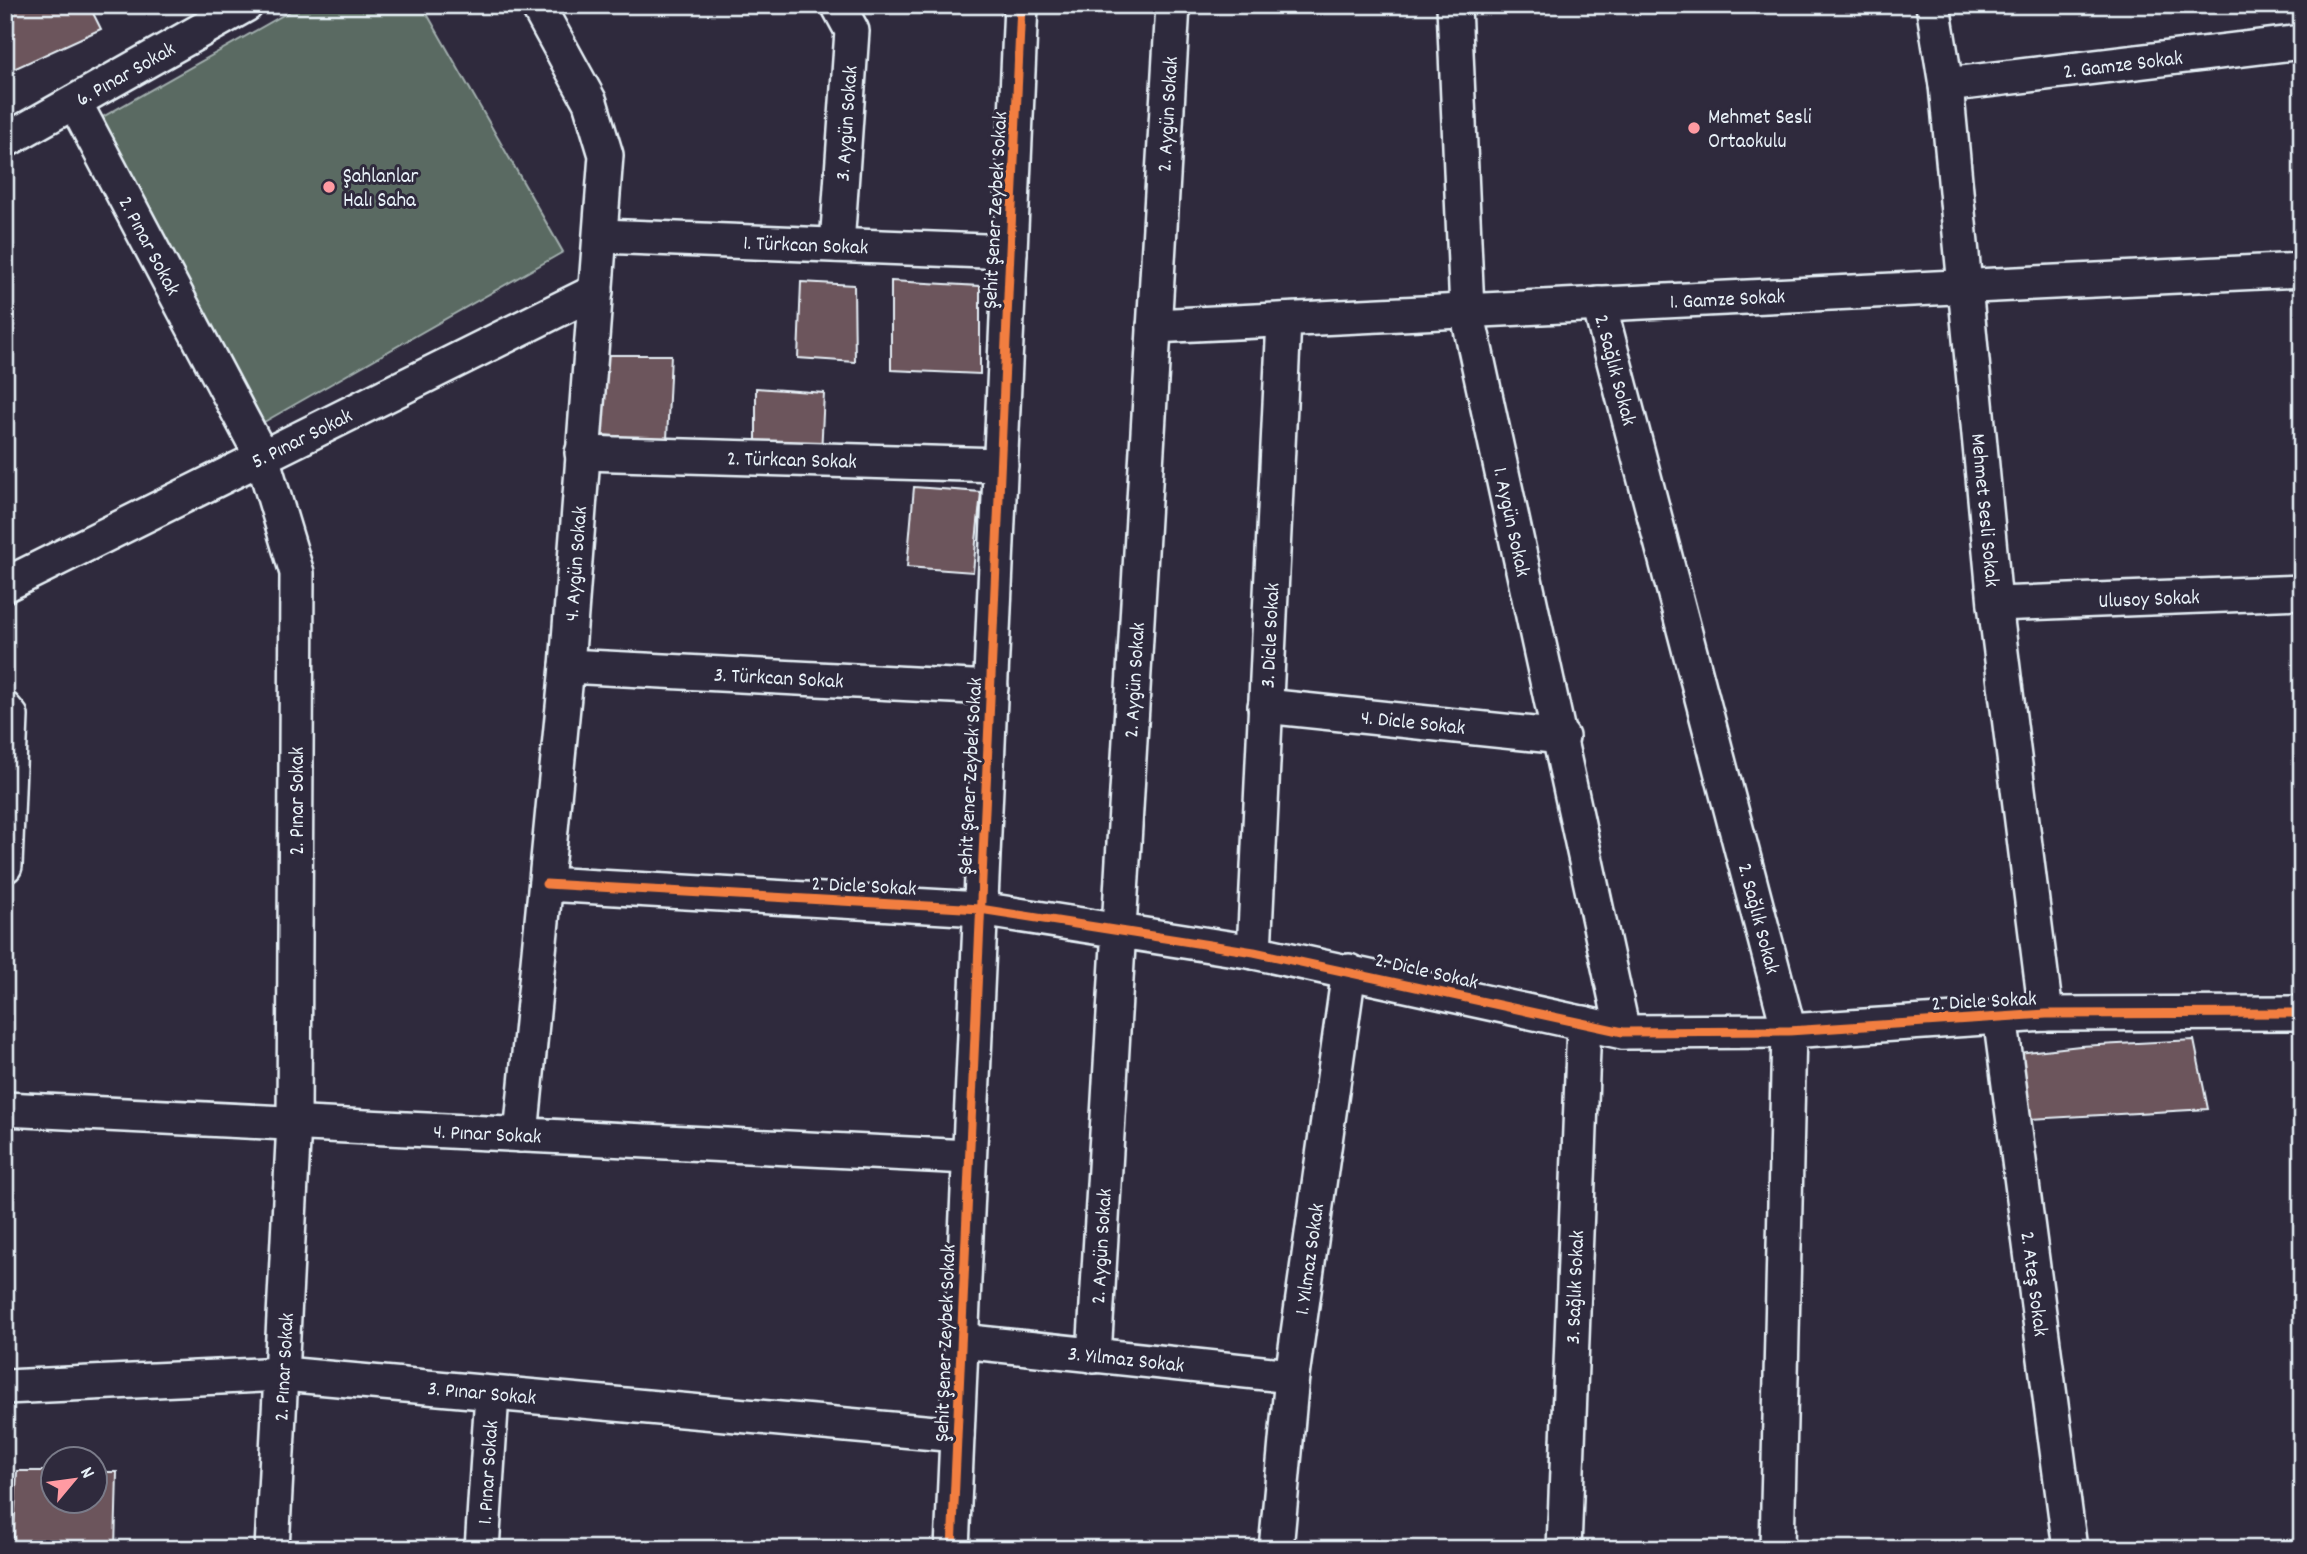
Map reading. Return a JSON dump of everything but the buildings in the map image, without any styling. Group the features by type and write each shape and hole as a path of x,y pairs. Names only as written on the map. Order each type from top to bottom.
{"street":[{"name":"6. Pınar Sokak","path":"5,141 246,5"},
{"name":"4. Aygün Sokak","path":"522,1135 567,666 606,155 590,102 537,5"},
{"name":"3. Aygün Sokak","path":"837,244 852,31 838,5"},
{"name":"Şehit Şener Zeybek Sokak","path":"952,1549 1021,5"},
{"name":"2. Aygün Sokak","path":"1094,1356 1173,5"},
{"name":"1. Aygün Sokak","path":"1454,5 1467,311 1562,737 1623,1031"},
{"name":"Mehmet Sesli Sokak","path":"1933,5 1945,85 1995,604 2046,1014"},
{"name":"2. Gamze Sokak","path":"1945,85 2302,42"},
{"name":"2. Pınar Sokak","path":"75,103 262,457 297,573 294,1124 272,1549"},
{"name":"1. Türkcan Sokak","path":"601,236 1010,252"},
{"name":"1. Gamze Sokak","path":"1154,326 2302,270"},
{"name":"5. Pınar Sokak","path":"5,584 596,291"},
{"name":"2. Sağlık Sokak","path":"1599,304 1789,1031 1777,1549"},
{"name":"3. Dicle Sokak","path":"1254,952 1284,320"},
{"name":"2. Türkcan Sokak","path":"582,453 1001,465"},
{"name":"Ulusoy Sokak","path":"1995,604 2302,592"},
{"name":"3. Türkcan Sokak","path":"567,666 991,688"},
{"name":"4. Dicle Sokak","path":"1265,706 1562,737"},
{"path":"5,709 11,716 5,866"},
{"name":"2. Dicle Sokak","path":"546,884 981,909 1254,952 1623,1031 1789,1031 2046,1014 2302,1013"},
{"name":"1. Yılmaz Sokak","path":"1276,1549 1293,1376 1349,971"},
{"name":"2. Ateş Sokak","path":"2000,1016 2070,1549"},
{"name":"3. Sağlık Sokak","path":"1564,1549 1584,1023"},
{"name":"4. Pınar Sokak","path":"5,1109 968,1157"},
{"name":"3. Yılmaz Sokak","path":"961,1341 1293,1376"},
{"name":"3. Pınar Sokak","path":"5,1387 283,1374 957,1435"},
{"name":"1. Pınar Sokak","path":"482,1549 492,1394"}],"green space":[{"name":"Şahlanlar Halı Saha","path":"301,5 422,5 563,252 264,422 94,122"}],"cycle path":[{"path":"952,1549 1021,5"},
{"path":"546,884 980,909 1254,952 1623,1032 1789,1031 2046,1014 2302,1013"}],"place":[{"name":"Mehmet Sesli Ortaokulu","path":"1694,128"},
{"name":"Şahlanlar Halı Saha","path":"329,187"}]}
